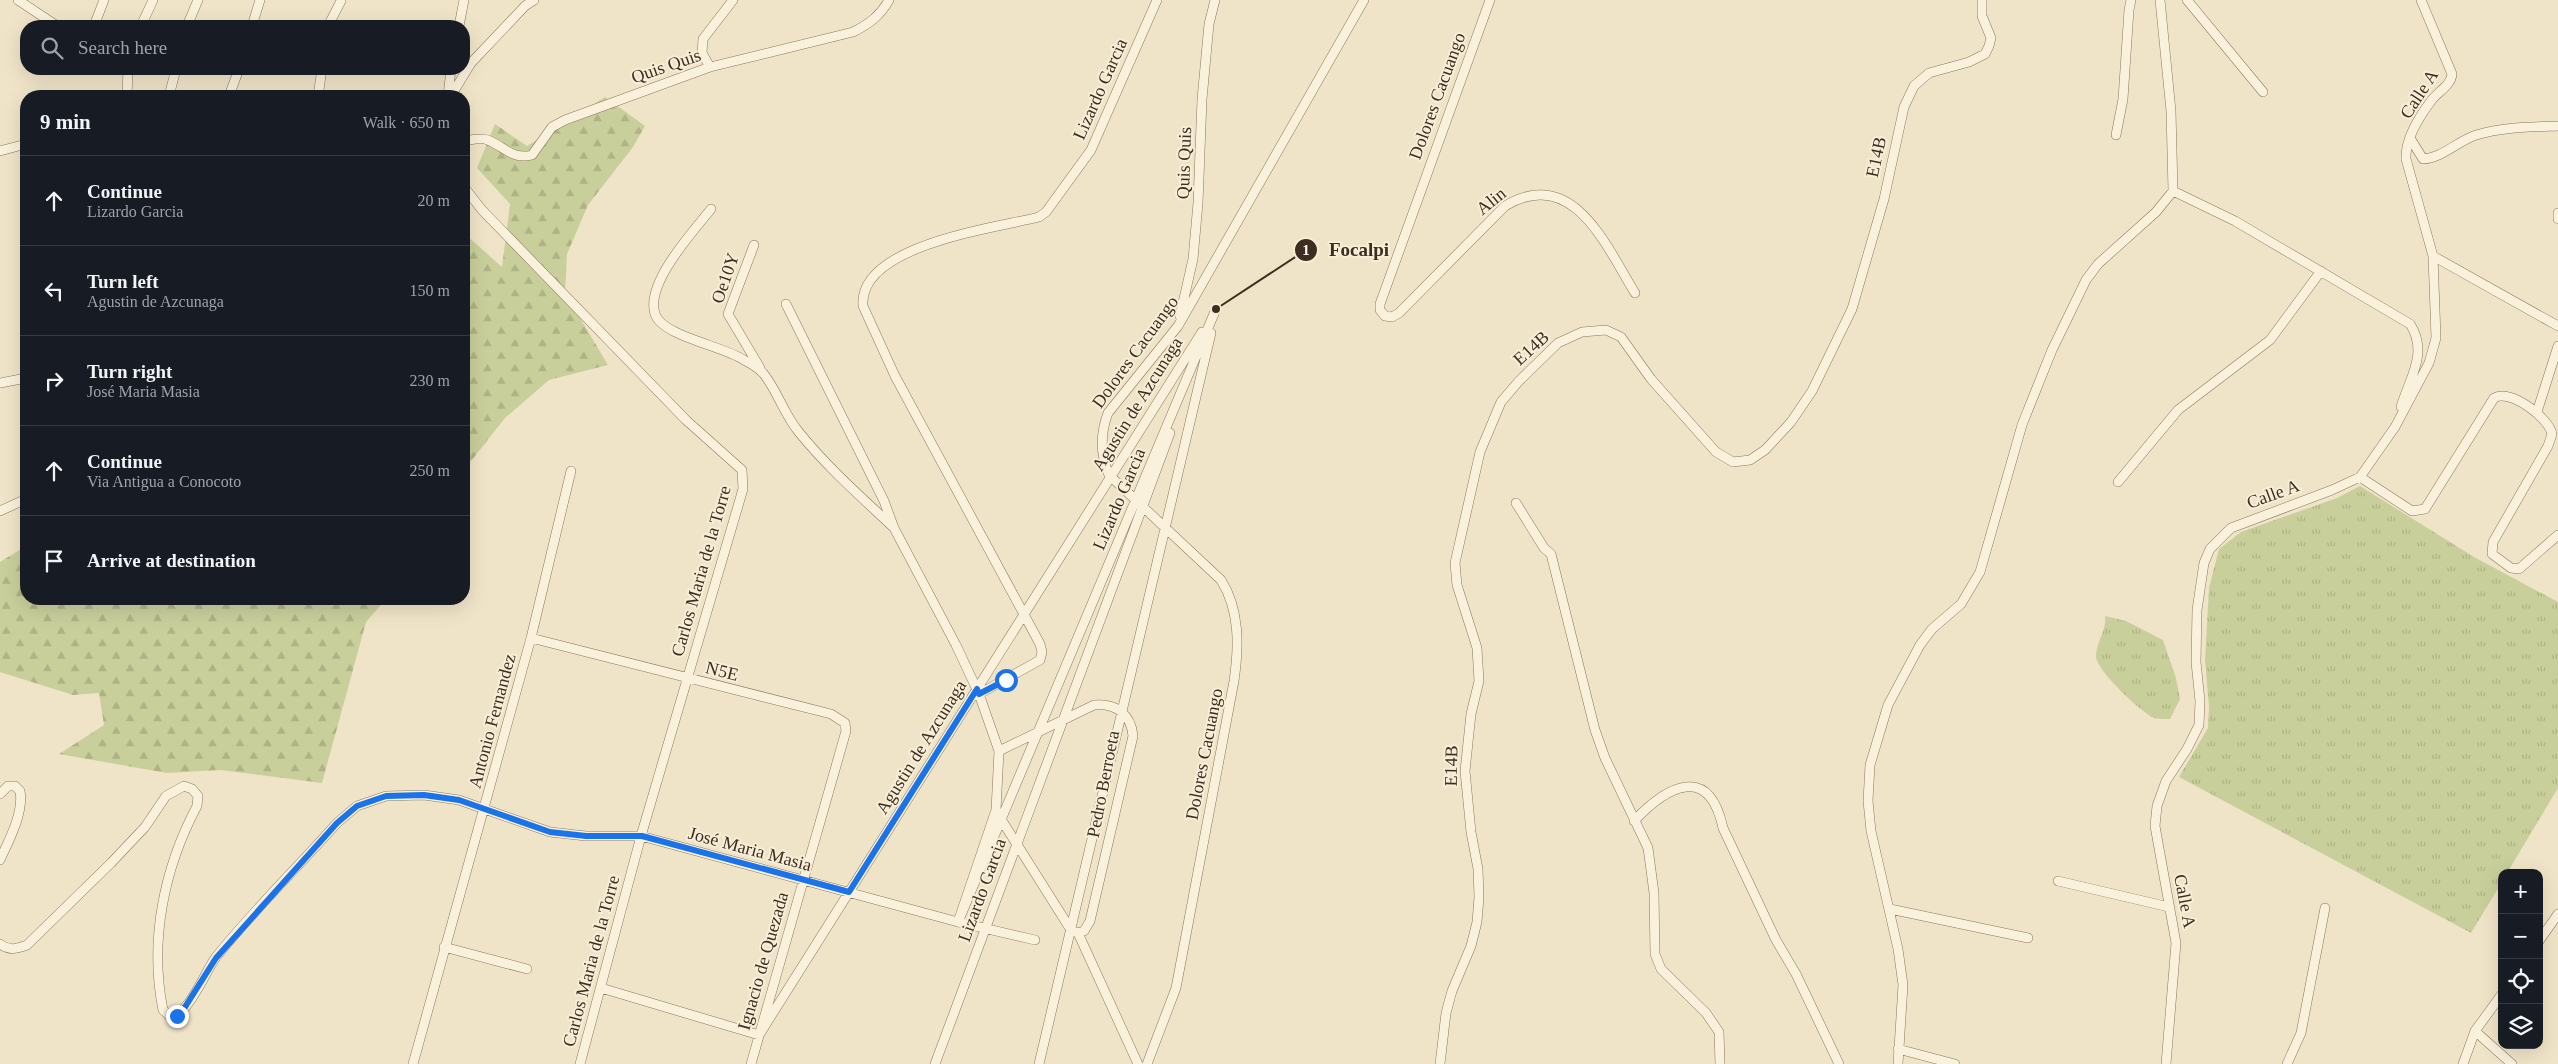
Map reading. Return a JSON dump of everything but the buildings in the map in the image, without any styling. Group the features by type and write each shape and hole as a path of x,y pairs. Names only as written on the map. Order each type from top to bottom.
{"street":[{"path":"18,0 48,20"},
{"path":"96,20 104,0"},
{"path":"144,20 153,0"},
{"path":"190,20 198,0"},
{"path":"254,20 260,0"},
{"path":"460,20 464,0"},
{"path":"470,64 534,0"},
{"path":"710,67 702,53 703,39 733,0"},
{"name":"Quis Quis","path":"470,140 486,139 512,155 522,158 532,155 552,127 565,120 710,67 853,32 866,26 878,17 889,0"},
{"name":"Lizardo Garcia","path":"978,692 1040,660 1040,644 896,376 863,306 862,296 870,278 887,264 909,252 972,232 1039,218 1046,212 1091,150 1157,0"},
{"name":"Quis Quis","path":"1178,326 1193,259 1198,203 1202,99 1208,34 1215,0"},
{"name":"Dolores Cacuango","path":"1147,1064 1176,988 1237,659 1238,630 1226,587 1221,580 1111,476 1104,462 1102,446 1108,413 1178,326 1364,0"},
{"name":"Dolores Cacuango","path":"1385,316 1380,310 1380,304 1490,0"},
{"name":"E14B","path":"1440,1064 1446,1013 1452,991 1471,946 1477,922 1479,898 1478,869 1471,832 1465,771 1471,714 1479,681 1476,648 1458,584 1455,563 1480,452 1501,402 1519,381 1558,343 1582,332 1606,330 1622,337 1651,379 1716,452 1733,462 1750,460 1765,450 1791,422 1812,391 1852,309 1884,200 1904,107 1914,86 1929,73 1969,62 1985,54 1989,46 1991,38 1982,16 1982,0"},
{"path":"2116,134 2123,99 2128,10 2131,0"},
{"path":"1898,1064 1903,985 1890,910 1871,831 1868,801 1870,765 1888,705 1920,645 1932,629 1961,604 1972,589 1980,572 2022,425 2052,350 2086,280 2098,264 2156,212 2173,191 2171,111 2160,0"},
{"path":"2186,0 2263,92"},
{"name":"Calle A","path":"2166,1064 2176,943 2155,826 2157,806 2166,781 2187,749 2199,725 2200,701 2196,662 2197,610 2200,582 2210,548 2231,528 2360,478 2395,427 2429,363 2436,338 2433,256 2406,159 2406,146 2431,101 2448,84 2452,74 2421,0"},
{"path":"331,20 341,1"},
{"path":"127,90 128,75"},
{"path":"171,90 174,75"},
{"path":"231,90 236,75"},
{"path":"319,90 321,75"},
{"path":"449,90 451,75"},
{"path":"453,90 463,75"},
{"path":"2410,138 2423,159 2432,159 2474,135 2515,127 2558,126"},
{"path":"0,151 20,146"},
{"path":"2173,191 2235,221 2406,320 2418,338 2416,368 2395,427"},
{"name":"Alin","path":"1385,316 1392,317 1399,313 1505,206 1516,199 1543,193 1564,199 1587,217 1636,292"},
{"name":"Carlos Maria de la Torre","path":"470,195 482,210 686,420 742,470 743,489 642,836 580,1064"},
{"path":"711,210 672,258 653,298 655,315 664,325 677,334 712,344 742,358 762,372 797,430 832,469 894,528"},
{"path":"2558,213 2558,219"},
{"name":"Oe10Y","path":"754,245 728,314 762,372"},
{"path":"2433,256 2558,326"},
{"path":"2118,482 2178,410 2270,340 2321,271"},
{"name":"Lizardo Garcia","path":"786,304 884,501 894,528 956,645 978,692 999,751 996,810 958,922"},
{"name":"Lizardo Garcia","path":"958,922 1038,732 1139,503 1216,309"},
{"name":"Agustin de Azcunaga","path":"759,1035 978,692 1024,614 1216,309"},
{"name":"Agustin de Azcunaga","path":"1039,1064 1074,932 1122,711 1216,309"},
{"path":"2537,412 2558,346"},
{"path":"0,383 20,379"},
{"path":"2360,478 2412,511 2422,511 2436,493 2494,398 2498,395 2506,396 2537,412 2547,421 2552,434 2548,446 2493,542 2492,554 2511,568 2519,569 2558,535"},
{"name":"Antonio Fernandez","path":"413,1064 531,638 571,472"},
{"path":"0,510 20,502"},
{"name":"Lizardo Garcia","path":"935,1064 1063,720 1139,503"},
{"path":"1516,503 1544,548 1550,554 1594,730 1648,848 1651,868 1654,954 1661,970 1706,1013 1719,1032 1720,1064"},
{"name":"N5E","path":"531,638 831,714 840,717 844,723"},
{"name":"Pedro Berroeta","path":"999,751 1094,705 1105,704 1122,711 1129,718 1133,736 1090,921 1084,931 1074,932"},
{"name":"Ignacio de Quezada","path":"751,1064 802,879 846,731 844,723"},
{"path":"0,794 8,786 15,786 20,791 22,798 10,838 0,860"},
{"name":"José Maria Masia","path":"0,944 7,949 15,950 27,945 118,856 145,827 166,796 184,786 192,789 198,796 197,806 171,861 162,899 159,956 160,998 166,1015 177,1016 185,1007 216,958 337,823 357,806 386,796 424,795 459,800 550,832 586,836 642,836 958,922 1035,940"},
{"path":"1634,821 1652,801 1674,788 1692,786 1707,793 1719,810 1723,828 1772,932 1796,974 1839,1064"},
{"path":"996,810 1074,932 1138,1064"},
{"path":"2058,881 2169,907"},
{"path":"2287,1064 2301,1033 2325,908"},
{"path":"1890,910 2028,938"},
{"path":"2543,936 2557,917"},
{"path":"444,947 527,969"},
{"path":"601,988 759,1035"},
{"path":"2463,1064 2475,1031 2498,999"},
{"path":"2475,1031 2512,1064"},
{"path":"1898,1049 1955,1064"}],"green space":[{"path":"605,97 645,126 633,147 588,205 567,254 565,293 608,365 549,380 505,418 470,462 470,238 502,267 510,204 477,168 495,124 527,146"},
{"path":"2360,486 2474,557 2558,602 2558,788 2509,869 2498,869 2498,889 2471,933 2179,777 2208,728 2209,706 2205,660 2209,588 2219,549 2241,532 2337,498"},
{"path":"20,550 20,605 381,605 366,622 322,783 220,770 167,773 59,754 104,725 99,693 73,695 0,672 0,562"},
{"path":"2105,616 2126,621 2163,640 2176,678 2180,699 2170,719 2154,718 2140,708 2120,691 2098,663 2096,651 2104,626"}],"place":[{"name":"Focalpi","path":"1216,309"}],"route":[{"path":"177,1016 185,1007 216,958 337,823 357,806 386,796 424,795 459,800 550,832 586,836 642,836 849,892 977,689 979,694 1006,680"}]}
